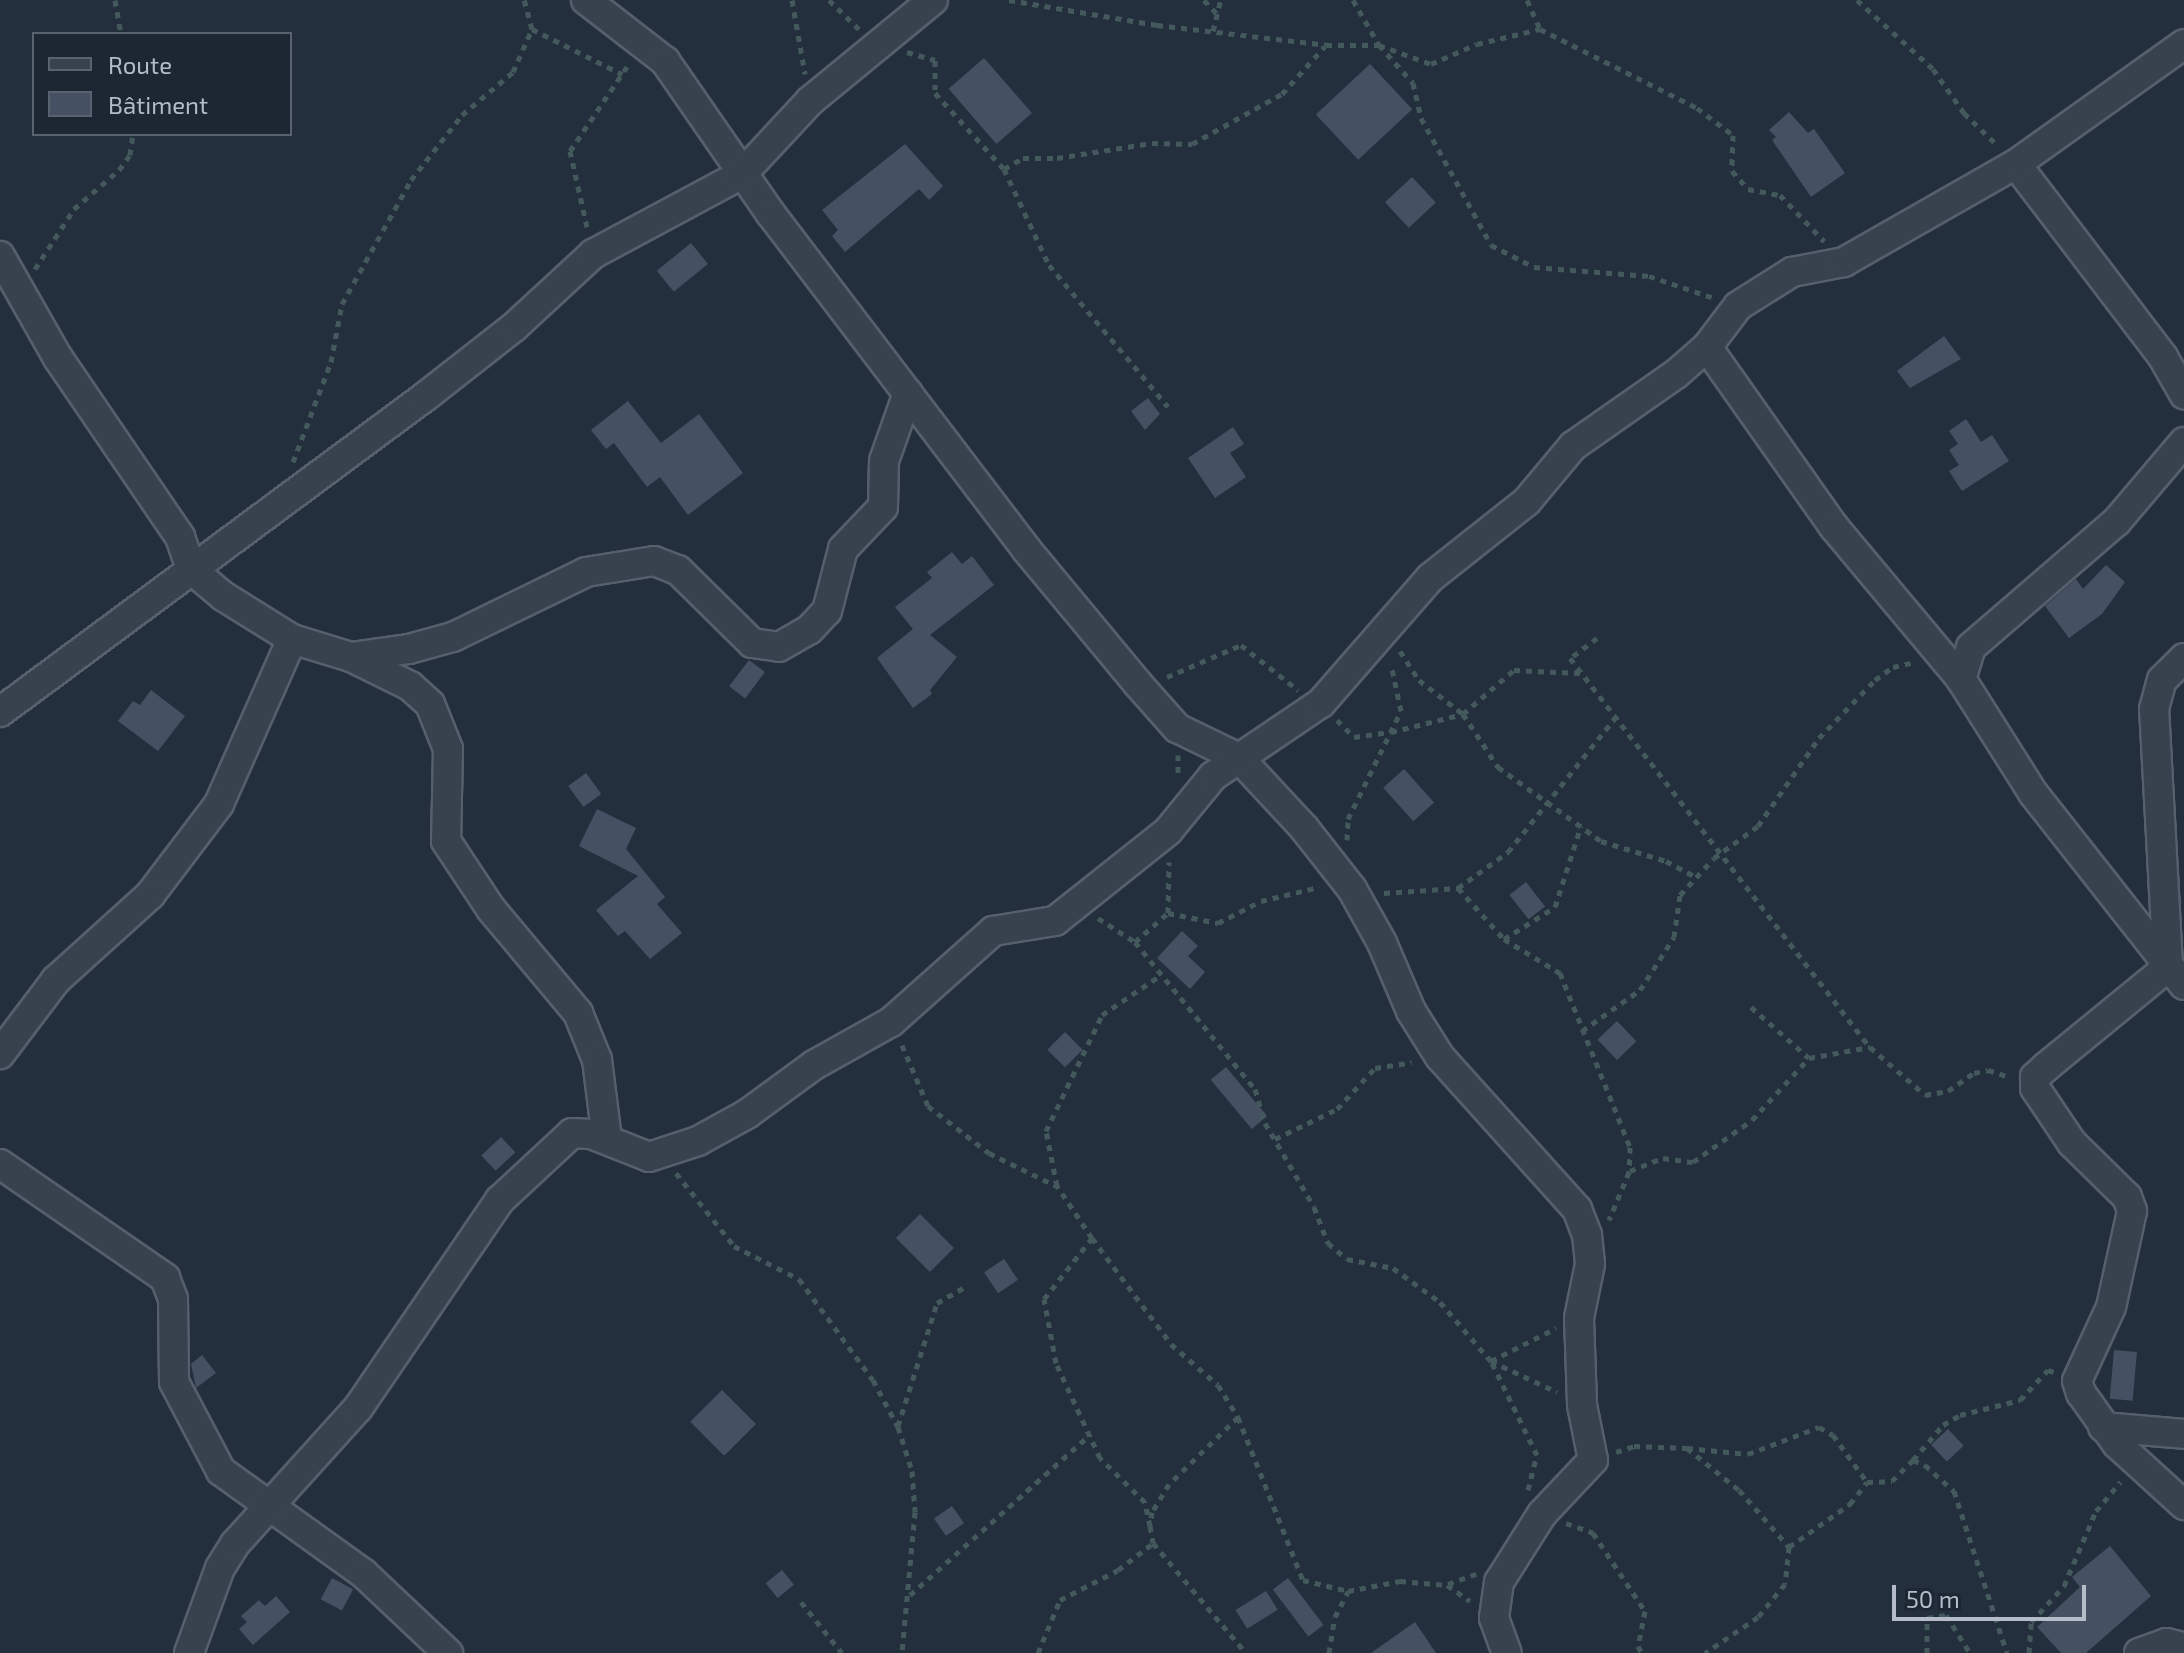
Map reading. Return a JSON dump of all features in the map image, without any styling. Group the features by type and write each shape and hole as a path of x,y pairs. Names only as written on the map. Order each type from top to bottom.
{"street":[{"path":"586,0 665,61 742,174 1026,549 1177,728 1239,758 1350,888 1432,1044 1577,1209 1587,1235 1590,1264 1579,1318 1582,1405 1593,1460 1534,1506 1499,1582 1494,1618 1507,1653"},
{"path":"0,712 514,327 593,254 742,174 810,101 933,0"},
{"path":"189,1653 220,1568 235,1544 272,1508 358,1408 521,1177 572,1133 607,1139 649,1157 698,1141 747,1114 814,1065 891,1022 993,931 1055,921 1168,831 1213,776 1285,732 1321,703 1388,631 1430,578 1527,501 1573,446 1707,347 1738,306 1792,272 1844,262 2016,164 2184,44"},
{"path":"2016,164 2163,357 2184,394"},
{"path":"0,256 21,294 180,537 191,569 292,639 351,657 410,686 430,704 448,749 446,841 491,909 578,1013 597,1060 607,1139"},
{"path":"1707,347 1834,527 1961,679 2033,793 2176,976"},
{"path":"351,657 453,637 586,572 654,561 678,570 752,643 779,647 792,642 827,611 843,549 883,507 886,453 908,393"},
{"path":"1961,679 1971,647 2117,521 2184,442"},
{"path":"0,1054 56,980 166,876 219,804 292,639"},
{"path":"2176,976 2154,709 2162,680 2184,658"},
{"path":"2176,976 2046,1067 2035,1077 2035,1088 2072,1143 2127,1197 2132,1211 2111,1307 2077,1381 2103,1427 2136,1463 2184,1505"},
{"path":"0,1164 165,1278 173,1299 174,1382 221,1471 363,1573 448,1653"},
{"path":"2103,1427 2184,1434"},
{"path":"2139,1653 2166,1643 2184,1647"}],"path":[{"path":"115,0 121,32"},
{"path":"279,504 331,362 342,304 374,241 411,180 462,115 513,72 532,29 524,0"},
{"path":"792,0 810,101"},
{"path":"1009,0 1326,45 1379,45 1431,64 1477,44 1540,29"},
{"path":"1204,0 1217,15"},
{"path":"1213,31 1221,0"},
{"path":"1353,0 1379,45 1413,83 1421,118 1491,245 1534,267 1649,276 1738,306"},
{"path":"1527,0 1540,29 1709,117 1733,135 1732,171 1748,189 1780,195 1844,262"},
{"path":"1857,0 1933,69 1964,113 2016,164"},
{"path":"532,29 622,74"},
{"path":"593,254 570,151 642,44"},
{"path":"1004,169 1023,158 1057,158 1152,143 1192,144 1282,94 1326,45"},
{"path":"935,93 1004,169 1049,265 1168,407"},
{"path":"21,294 74,209 119,170 130,155 133,136"},
{"path":"1388,631 1419,680 1463,714 1498,767 1601,841 1666,861 1696,877"},
{"path":"1350,888 1348,819 1401,711 1388,631"},
{"path":"1597,638 1570,658 1870,1047 1925,1095 1948,1091 1974,1073 1988,1070 2035,1088"},
{"path":"1582,1031 1640,990 1674,937 1680,895 1721,853 1758,826 1778,802 1797,764 1875,680 1914,662 1938,665 1961,679"},
{"path":"1168,913 1218,923 1261,901 1312,886 1458,888 1508,852 1552,803 1615,718"},
{"path":"1504,939 1555,907 1581,826"},
{"path":"1458,888 1504,939 1560,973 1621,1117 1630,1147 1629,1172 1590,1264"},
{"path":"1072,907 1135,942 1255,1089 1275,1139 1314,1207 1328,1243 1347,1259 1393,1268 1440,1302 1491,1361 1537,1455 1534,1506 1593,1533 1645,1611 1638,1646 1642,1653"},
{"path":"1161,975 1102,1015 1065,1085 1046,1131 1057,1186 1141,1308 1171,1344 1218,1385 1238,1417 1303,1580 1348,1591 1400,1581 1447,1585 1494,1618"},
{"path":"1751,1007 1809,1058"},
{"path":"891,1022 928,1106 989,1153 1057,1186"},
{"path":"1275,1139 1337,1109 1375,1068 1413,1062 1432,1044"},
{"path":"1629,1172 1663,1158 1693,1162 1752,1120 1809,1058 1870,1047"},
{"path":"649,1157 696,1193 734,1246 799,1279 873,1380 898,1427 912,1471 910,1595 902,1653"},
{"path":"1092,1238 1044,1299 1056,1363 1100,1458 1145,1502 1153,1543 1246,1653"},
{"path":"898,1427 937,1303 968,1285"},
{"path":"1491,1361 1579,1318"},
{"path":"1491,1361 1582,1405"},
{"path":"1867,1482 1892,1481 1943,1425 1960,1415 2020,1400 2048,1370 2077,1381"},
{"path":"1150,1526 1152,1512 1169,1484 1238,1417"},
{"path":"1593,1460 1634,1446 1748,1454 1819,1427 1833,1435 1867,1482"},
{"path":"910,1595 1091,1434"},
{"path":"1687,1448 1739,1490 1789,1547 1785,1584 1758,1617 1705,1653"},
{"path":"1913,1460 1954,1491 2007,1653"},
{"path":"2029,1653 2031,1622 2064,1586 2096,1511 2136,1463"},
{"path":"1789,1547 1850,1504 1867,1482"},
{"path":"1038,1653 1060,1600 1118,1570 1153,1543"},
{"path":"1329,1653 1335,1617 1348,1591"},
{"path":"801,1602 842,1653"},
{"path":"1927,1653 1927,1618 1946,1615 1970,1653"}],"building":[{"path":"984,58 1032,113 996,144 949,89"},
{"path":"1370,64 1412,109 1358,160 1316,114"},
{"path":"1789,112 1808,133 1814,129 1845,173 1811,197 1772,140 1776,137 1769,130"},
{"path":"905,144 943,186 929,200 919,189 845,252 832,236 838,230 822,210"},
{"path":"1412,177 1436,203 1409,228 1385,202"},
{"path":"691,243 708,264 674,292 657,271"},
{"path":"1944,336 1961,359 1910,388 1897,371"},
{"path":"1148,398 1160,414 1145,430 1131,411"},
{"path":"628,401 661,443 699,414 743,473 688,515 660,477 647,487 614,443 606,449 591,430"},
{"path":"1966,419 1981,442 1992,435 2009,461 1962,491 1949,471 1959,465 1949,450 1958,444 1949,431"},
{"path":"1233,427 1244,444 1230,453 1246,477 1215,498 1188,458"},
{"path":"952,552 962,564 972,556 994,585 930,635 957,657 930,690 932,694 913,708 877,658 913,629 895,607 932,578 927,572"},
{"path":"2106,565 2125,582 2102,614 2069,638 2045,606 2076,579 2083,589"},
{"path":"749,660 765,672 745,698 729,686"},
{"path":"151,690 185,716 158,751 118,721 133,701 140,705"},
{"path":"1404,769 1434,802 1413,821 1383,788"},
{"path":"586,773 601,794 583,807 568,786"},
{"path":"597,809 636,828 626,849 665,897 657,904 682,933 650,959 625,931 618,936 596,910 638,876 579,846"},
{"path":"1526,882 1545,906 1529,919 1509,895"},
{"path":"1182,931 1198,946 1188,956 1205,972 1190,989 1157,958"},
{"path":"1617,1021 1636,1041 1617,1060 1598,1040"},
{"path":"1065,1032 1083,1050 1065,1067 1047,1050"},
{"path":"1226,1067 1267,1116 1252,1129 1211,1080"},
{"path":"501,1137 515,1152 496,1171 481,1155"},
{"path":"920,1214 954,1248 930,1272 896,1238"},
{"path":"1004,1259 1018,1280 998,1293 984,1272"},
{"path":"2114,1350 2137,1352 2133,1401 2110,1399"},
{"path":"202,1355 216,1373 196,1388 191,1364"},
{"path":"722,1390 756,1424 724,1456 690,1422"},
{"path":"1948,1429 1964,1446 1947,1462 1931,1445"},
{"path":"952,1506 964,1523 946,1536 934,1519"},
{"path":"2110,1546 2151,1596 2086,1653 2061,1653 2037,1627 2080,1587 2072,1577"},
{"path":"782,1570 794,1585 778,1598 766,1583"},
{"path":"332,1578 353,1589 342,1610 321,1599"},
{"path":"1288,1578 1324,1625 1308,1637 1273,1589"},
{"path":"1266,1591 1278,1610 1247,1629 1235,1610"},
{"path":"276,1596 290,1612 253,1645 239,1629 247,1622 241,1616 259,1600 265,1606"},
{"path":"1415,1622 1436,1653 1371,1653"}]}
